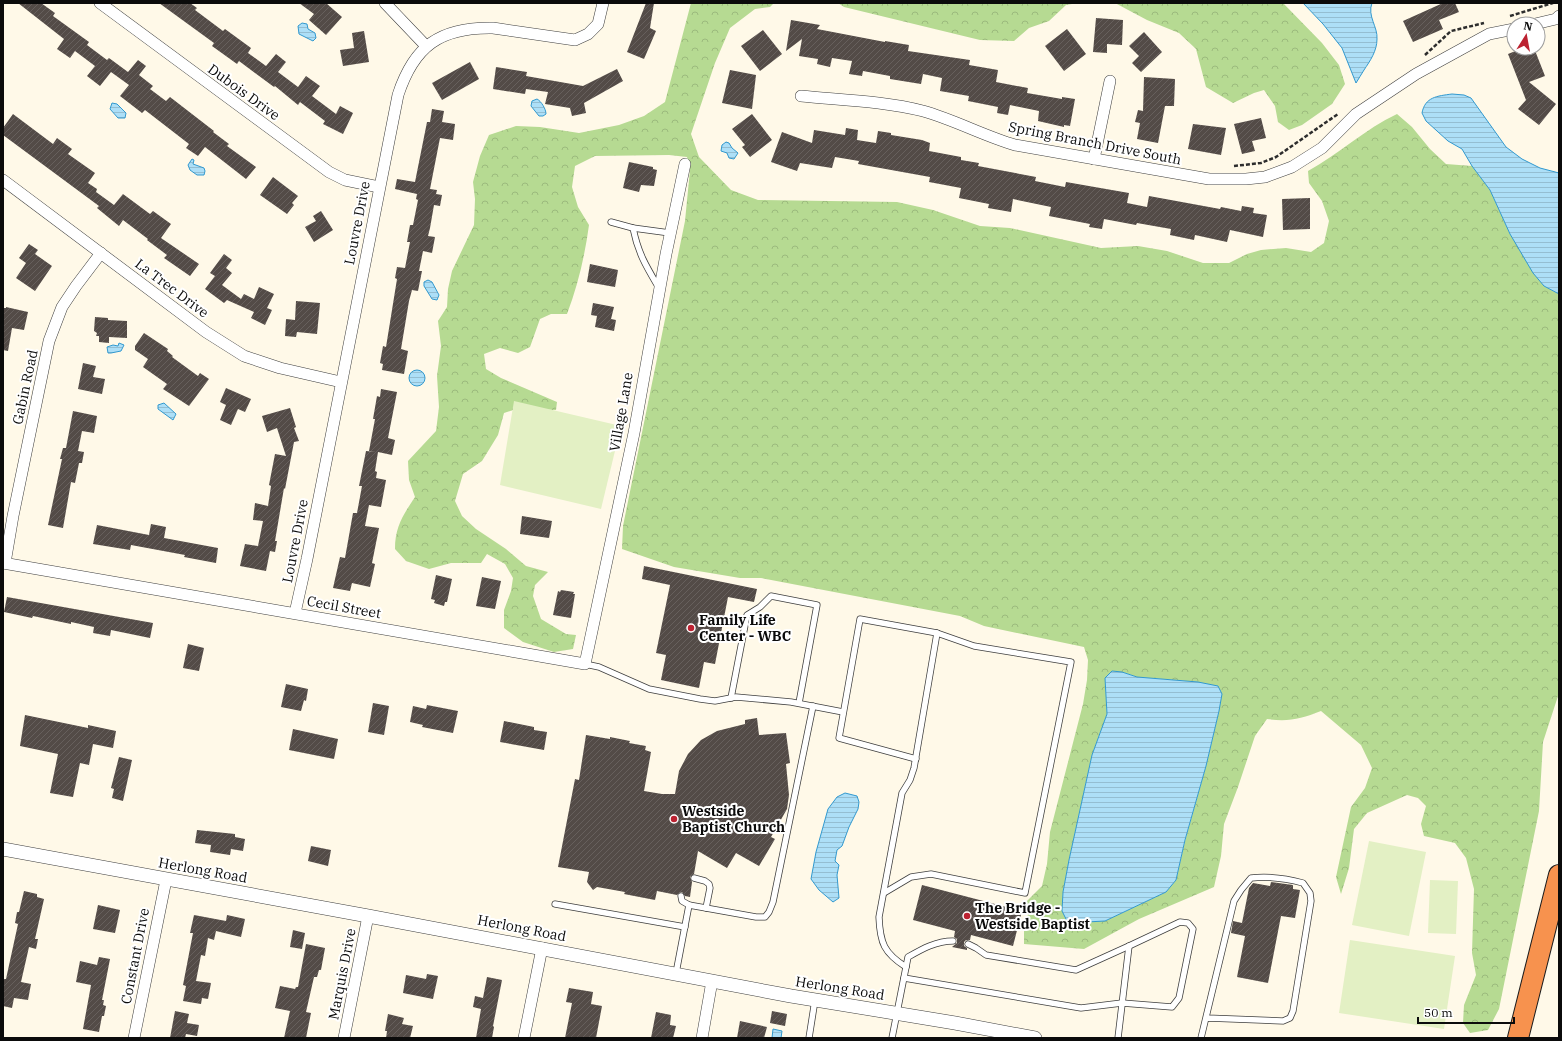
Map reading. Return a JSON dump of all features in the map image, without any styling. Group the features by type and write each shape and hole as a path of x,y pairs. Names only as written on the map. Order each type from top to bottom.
{"highway":[{"path":"1518,1038 1559,875"}],"street":[{"name":"Dubois Drive","path":"100,3 329,172 345,180 379,187"},
{"path":"385,3 426,46"},
{"name":"Louvre Drive","path":"295,614 379,187 401,84 414,60 426,46 438,38 448,34 482,28 493,28 575,40 588,34 598,24 603,3"},
{"path":"1546,22 1558,20"},
{"name":"Spring Branch Drive South","path":"801,96 911,108 946,119 992,138 1015,145 1210,179 1246,179 1265,177 1292,167 1322,148 1356,114 1416,74 1490,34 1506,31"},
{"path":"1094,159 1110,81"},
{"name":"Village Lane","path":"585,664 634,433 659,288 685,164"},
{"name":"La Trec Drive","path":"3,180 206,332 244,356 280,368 341,382"},
{"name":"Gabin Road","path":"4,563 49,341 62,307 101,253"},
{"name":"Cecil Street","path":"4,563 585,664"},
{"name":"Herlong Road","path":"3,849 542,948 815,1000 1035,1038"},
{"name":"Constant Drive","path":"134,1038 166,880"},
{"name":"Marquis Drive","path":"344,1038 368,916"},
{"path":"524,1038 542,948"},
{"path":"702,1038 712,981"}],"lane":[{"path":"611,222 633,228 670,233"},
{"path":"633,228 637,246 644,263 659,288"},
{"path":"730,698 747,615 760,607 770,596 817,605 799,703"},
{"path":"884,893 911,878 931,874 1025,893 1070,662 974,646 937,633 860,619 839,738 916,759"},
{"path":"906,967 893,959 884,946 880,930 879,917 902,793 910,780 916,759 937,633"},
{"path":"585,664 595,666 649,689 715,701 736,697 799,703 843,712"},
{"path":"681,896 682,901 689,905 756,917 765,916 769,912 773,902 813,706"},
{"path":"1201,1038 1234,901 1241,890 1250,878 1277,877 1303,883 1310,893 1311,901 1293,1011 1290,1018 1283,1021 1207,1018"},
{"path":"694,878 705,881 709,884 710,888 706,908"},
{"path":"555,904 685,927"},
{"path":"676,974 689,905"},
{"path":"904,978 1081,1008 1122,1003 1172,1007 1179,998 1193,929 1188,923 1180,922 1076,970 986,955 968,944"},
{"path":"892,1038 908,957 928,946 953,940"},
{"path":"1118,1038 1129,946"},
{"path":"809,1038 815,1000"}],"path":[{"path":"1510,16 1553,3"},
{"path":"1420,58 1442,41 1451,31 1488,22"},
{"path":"1232,166 1262,163 1276,157 1341,112"},
{"path":"1066,142 1078,141 1097,145"}],"green space":[{"path":"691,3 774,3 770,7 755,9 730,28 715,63 691,134 699,157 731,190 758,200 897,202 933,210 980,226 1010,228 1101,248 1138,246 1167,251 1203,263 1229,263 1247,254 1261,250 1286,248 1311,252 1324,243 1329,221 1322,201 1309,183 1308,171 1374,127 1397,114 1412,127 1430,149 1446,164 1472,166 1490,190 1510,234 1544,286 1559,294 1559,693 1543,742 1539,811 1499,1009 1488,1030 1470,1033 1463,1023 1464,1005 1476,975 1472,953 1474,889 1466,858 1455,843 1424,836 1421,824 1426,806 1418,798 1407,795 1367,813 1354,829 1349,868 1341,894 1336,877 1351,807 1365,788 1372,768 1361,745 1321,711 1294,719 1267,719 1255,736 1224,824 1221,856 1214,887 1139,919 1084,949 1024,944 1024,928 1029,911 1024,904 1042,886 1047,864 1050,832 1083,704 1087,680 1088,660 1084,647 984,626 960,616 761,578 740,578 674,567 622,549 623,526 685,221 690,170 687,157 669,155 595,156 575,166 572,187 578,207 589,225 581,270 567,314 551,314 540,319 530,347 518,353 500,348 484,354 486,369 501,378 557,402 556,410 516,409 504,413 498,435 482,461 463,474 455,501 462,516 476,529 506,549 526,566 548,572 535,585 533,596 541,619 566,634 576,635 573,649 554,652 523,642 504,628 504,610 511,591 513,578 505,564 487,554 481,563 451,563 429,569 406,561 395,549 396,534 400,522 415,497 409,480 408,461 436,431 439,407 437,376 441,346 438,321 447,307 448,289 452,271 474,225 475,199 473,182 480,156 489,135 516,126 540,127 579,133 619,125 644,116 665,102","holes":["1122,672 1137,677 1198,682 1219,711 1176,880 1166,892 1105,921 1062,911 1063,892 1092,755 1107,714 1105,678"]},
{"path":"838,3 1078,3 1066,5 1049,21 1029,28 1014,41 980,40 844,7"},
{"path":"1115,3 1283,3 1322,43 1339,65 1345,84 1332,104 1302,125 1289,130 1278,122 1275,106 1264,90 1233,103 1206,87 1196,49 1179,33 1147,20"},
{"path":"514,401 621,426 601,509 500,485"},
{"path":"1369,841 1426,852 1409,936 1352,925"},
{"path":"1430,880 1458,881 1456,934 1428,933"},
{"path":"1350,940 1455,956 1444,1029 1339,1013"}],"water":[{"path":"1303,3 1372,3 1371,12 1377,35 1376,48 1369,63 1356,83 1342,48 1323,24"},
{"path":"302,23 307,24 308,29 315,33 316,38 313,41 299,34 298,26"},
{"path":"1452,94 1464,95 1471,98 1506,147 1522,159 1540,168 1559,173 1559,294 1544,286 1533,273 1510,234 1490,190 1472,166 1462,149 1448,141 1426,121 1422,113 1429,100"},
{"path":"537,99 542,103 545,110 546,114 543,116 539,116 531,106 532,101"},
{"path":"112,103 117,104 126,113 125,118 118,118 110,109"},
{"path":"726,142 729,143 738,153 734,159 729,158 727,153 721,151 722,145"},
{"path":"192,159 194,160 193,164 204,168 204,175 197,175 190,170 188,165"},
{"path":"428,280 432,282 439,295 437,300 432,299 424,286 424,282"},
{"path":"119,343 124,345 121,351 108,353 107,347 113,345 118,346"},
{"path":"417,370 423,372 425,378 423,384 417,386 411,384 409,378 411,372"},
{"path":"164,403 176,414 173,420 158,409 158,405"},
{"path":"1112,671 1122,672 1137,677 1198,682 1218,686 1222,694 1206,766 1185,840 1176,880 1166,892 1105,921 1068,923 1062,911 1063,892 1092,755 1107,714 1105,678"},
{"path":"845,793 857,796 859,802 858,809 842,846 837,850 835,861 839,865 837,875 839,898 833,902 819,890 811,879 816,852 828,809 837,797"},
{"path":"773,1029 782,1031 781,1038 772,1038"}],"building":[{"path":"18,3 41,3 55,13 53,16 89,42 87,45 107,60 109,58 128,72 138,60 146,66 139,75 153,86 150,89 166,101 170,97 214,131 213,132 229,144 227,146 256,167 246,179 205,147 198,156 186,148 189,144 145,110 142,113 120,96 129,85 111,72 100,86 87,76 95,66 75,51 70,58 57,49 64,39"},
{"path":"159,3 190,3 197,8 195,10 223,31 225,29 251,48 248,53 266,66 276,54 286,62 278,72 298,87 306,76 320,86 312,96 336,114 340,106 353,113 343,134 323,124 325,121 300,102 298,105 275,86 274,87 239,61 237,64 212,46 214,43"},
{"path":"299,3 326,3 342,17 326,35 309,20 314,14"},
{"path":"646,3 654,3 650,28 656,31 644,59 627,52"},
{"path":"1443,3 1455,3 1459,12 1439,20 1443,29 1413,42 1403,21"},
{"path":"1096,18 1123,20 1122,45 1107,44 1107,53 1093,52"},
{"path":"791,20 820,25 817,29 909,45 908,51 970,60 969,65 998,70 996,82 1028,88 1027,93 1062,99 1062,97 1075,99 1070,126 1064,125 1064,127 1038,121 1039,111 1010,105 1008,115 997,113 998,107 968,101 969,96 940,91 942,78 923,74 921,84 890,79 890,76 863,71 862,76 849,74 852,61 832,58 830,67 817,64 818,59 799,56 802,39 786,51"},
{"path":"1067,29 1086,54 1064,71 1045,46"},
{"path":"763,30 782,54 760,71 741,46"},
{"path":"364,31 369,62 343,66 340,50 354,48 352,33"},
{"path":"1144,32 1162,52 1141,72 1132,63 1139,56 1129,46"},
{"path":"1509,56 1537,56 1545,76 1529,82 1556,104 1539,125 1518,109 1526,100"},
{"path":"470,62 479,79 442,100 432,83"},
{"path":"496,67 527,72 526,76 583,86 617,69 623,81 584,103 586,113 572,116 570,108 545,104 548,92 526,89 525,94 493,89"},
{"path":"730,70 756,75 752,109 722,103"},
{"path":"1144,77 1175,79 1174,106 1165,106 1158,143 1137,139 1140,123 1135,122 1138,110 1143,111"},
{"path":"432,109 444,111 442,122 455,124 453,140 440,138 430,189 437,190 436,194 442,195 440,206 434,205 428,236 435,237 432,253 423,251 419,271 422,271 418,291 412,290 409,301 401,349 408,351 404,374 382,370 383,364 380,363 383,346 386,347 397,279 395,278 397,267 405,268 410,242 407,242 410,225 413,225 418,200 416,199 417,194 395,189 397,179 415,182 427,122 430,122"},
{"path":"13,114 53,144 57,138 72,149 68,154 95,173 88,183 97,189 96,192 114,205 123,194 150,214 153,211 171,224 161,238 199,264 190,276 164,258 167,255 123,220 119,226 97,208 99,206 3,135 3,128"},
{"path":"752,114 772,140 750,157 742,147 745,145 732,129"},
{"path":"1261,118 1266,138 1252,141 1255,151 1242,154 1234,124"},
{"path":"1193,124 1226,128 1221,155 1188,149"},
{"path":"846,128 858,130 857,140 876,143 878,131 891,133 891,135 922,140 930,143 929,151 961,157 961,160 979,163 978,166 1036,177 1035,181 1065,187 1066,182 1129,193 1127,203 1147,207 1149,196 1220,209 1221,207 1241,211 1242,206 1254,208 1253,213 1267,215 1263,237 1230,230 1227,242 1195,235 1194,240 1170,235 1171,229 1137,223 1136,225 1104,219 1102,229 1089,227 1090,224 1049,216 1051,207 1013,199 1011,212 988,208 989,204 959,198 961,188 929,182 930,177 858,164 859,161 835,157 832,168 800,163 797,171 771,162 782,132 812,143 814,130 845,135"},
{"path":"629,162 653,167 653,169 657,170 654,186 641,185 639,192 623,188"},
{"path":"273,177 298,196 292,203 294,205 287,214 260,195"},
{"path":"1310,198 1310,229 1283,230 1282,199"},
{"path":"321,211 333,230 314,242 305,227 316,221 313,216"},
{"path":"29,244 38,250 35,254 52,266 35,291 16,278 26,263 19,258"},
{"path":"224,254 232,260 226,268 232,273 222,285 241,299 244,294 254,299 259,287 274,294 267,308 272,310 265,325 251,318 254,312 227,300 224,303 205,289 215,276 210,273"},
{"path":"590,264 618,270 615,287 587,282"},
{"path":"296,301 320,303 317,334 297,332 296,337 285,336 286,319 295,320"},
{"path":"593,303 614,307 611,319 616,320 614,331 595,327 597,316 591,315"},
{"path":"6,307 28,312 24,330 12,328 8,351 3,350 3,308"},
{"path":"95,317 108,318 108,320 127,321 127,338 109,337 109,343 99,342 99,336 96,336 97,333 94,331"},
{"path":"144,333 168,349 167,351 173,356 172,357 198,376 200,373 209,379 189,406 163,389 167,384 143,367 148,359 135,350 135,346"},
{"path":"83,363 96,366 93,377 105,379 102,394 78,389"},
{"path":"226,388 251,399 245,412 238,409 231,425 220,420 226,405 220,402"},
{"path":"381,389 397,392 388,438 395,440 392,455 378,452 375,471 377,472 376,478 386,480 381,507 369,505 365,526 379,528 372,563 375,564 370,587 352,583 350,591 333,588 340,557 345,558 353,513 357,513 362,486 359,486 366,451 376,452 369,451 375,419 373,419 377,396 380,397"},
{"path":"290,408 296,427 294,428 299,441 294,442 285,489 284,488 275,541 277,541 275,552 270,551 266,571 240,566 245,544 258,546 263,521 253,520 255,503 268,506 271,486 269,485 275,454 286,456 277,428 267,432 262,416"},
{"path":"73,411 97,416 94,433 82,431 78,451 84,452 82,463 79,463 75,483 71,482 63,528 48,525 62,459 60,459 63,448 66,448"},
{"path":"522,516 552,521 549,538 520,534"},
{"path":"151,524 166,527 164,538 218,548 216,563 184,557 185,555 131,545 130,550 93,544 97,525 149,535"},
{"name":"Family Life Center - WBC","path":"644,566 757,589 754,602 728,597 715,664 704,662 699,688 661,680 666,655 656,653 670,585 642,579"},
{"path":"436,575 452,579 447,602 445,602 444,606 434,603 435,600 431,599"},
{"path":"482,577 501,581 495,609 476,606"},
{"path":"561,590 574,592 573,594 575,594 571,618 553,615 558,591 560,592"},
{"path":"7,597 153,623 150,638 111,630 110,636 93,633 94,627 33,616 32,618 4,612"},
{"path":"188,644 204,648 199,671 183,668"},
{"path":"286,684 308,689 306,701 304,700 301,711 281,707"},
{"path":"373,703 389,706 384,735 368,732"},
{"path":"427,705 458,711 453,733 422,727 423,725 410,722 413,706 426,709"},
{"path":"25,715 88,728 88,725 116,731 113,748 93,744 89,765 80,763 73,797 50,793 58,754 20,746"},
{"name":"Westside Baptist Church","path":"757,718 759,735 786,733 790,763 786,764 789,795 787,809 771,837 775,839 759,866 736,853 727,868 698,851 694,874 690,877 692,882 690,897 685,896 682,892 677,895 657,891 655,900 624,894 625,892 597,887 593,890 587,882 589,872 558,867 575,779 579,780 586,735 610,739 610,737 630,741 629,743 646,746 645,750 651,752 644,791 662,794 675,794 679,771 688,754 701,740 717,731 745,724 745,720"},
{"path":"504,721 534,727 534,730 547,732 544,750 500,742"},
{"path":"293,729 338,739 334,759 289,750"},
{"path":"119,757 132,760 123,801 112,798 114,789 111,788"},
{"path":"197,830 235,834 235,837 245,839 243,851 231,849 230,855 210,852 211,845 195,843"},
{"path":"311,846 331,850 328,866 308,861"},
{"path":"1271,882 1293,885 1293,889 1300,890 1295,918 1281,916 1268,983 1237,977 1245,936 1231,933 1233,921 1242,923 1249,888 1253,883 1270,886"},
{"name":"The Bridge - Westside Baptist","path":"922,885 1022,911 1013,946 971,935 970,940 966,940 964,942 964,946 967,950 952,947 957,943 957,939 954,937 955,931 913,920"},
{"path":"24,891 37,894 37,897 44,899 35,939 38,939 36,949 29,947 21,982 31,984 28,1000 14,998 12,1008 3,1006 3,979 6,979 18,924 15,923 17,912 19,912"},
{"path":"98,905 120,910 115,933 93,929"},
{"path":"194,915 226,921 227,915 245,919 241,937 216,931 214,940 208,938 205,956 201,955 196,981 211,983 208,999 202,998 201,1004 183,1001 186,986 183,985 193,933 190,933"},
{"path":"293,930 305,933 302,949 290,947"},
{"path":"306,944 325,948 321,970 319,970 317,977 314,977 306,1012 311,1013 306,1038 284,1038 290,1011 275,1008 280,986 295,989 298,987"},
{"path":"99,957 110,959 102,1000 104,1000 103,1005 106,1006 104,1016 102,1016 99,1032 83,1029 91,985 76,982 80,961 97,965"},
{"path":"427,974 438,976 433,999 403,993 406,975 426,979"},
{"path":"487,977 502,980 494,1027 492,1038 476,1038 481,1009 473,1007 475,996 483,998"},
{"path":"569,988 593,992 591,1004 602,1006 596,1038 565,1038 572,1003 566,1002"},
{"path":"175,1011 189,1014 187,1023 199,1025 197,1036 186,1034 185,1038 170,1038"},
{"path":"772,1011 787,1014 785,1026 770,1023"},
{"path":"656,1012 671,1015 670,1025 676,1026 673,1038 651,1038"},
{"path":"388,1014 404,1018 402,1024 413,1026 410,1038 386,1038 387,1031 385,1031"},
{"path":"740,1021 767,1027 764,1038 737,1038"}],"place":[{"name":"Family Life Center - WBC","path":"691,628"},
{"name":"Westside Baptist Church","path":"674,819"},
{"name":"The Bridge - Westside Baptist","path":"967,916"}]}
